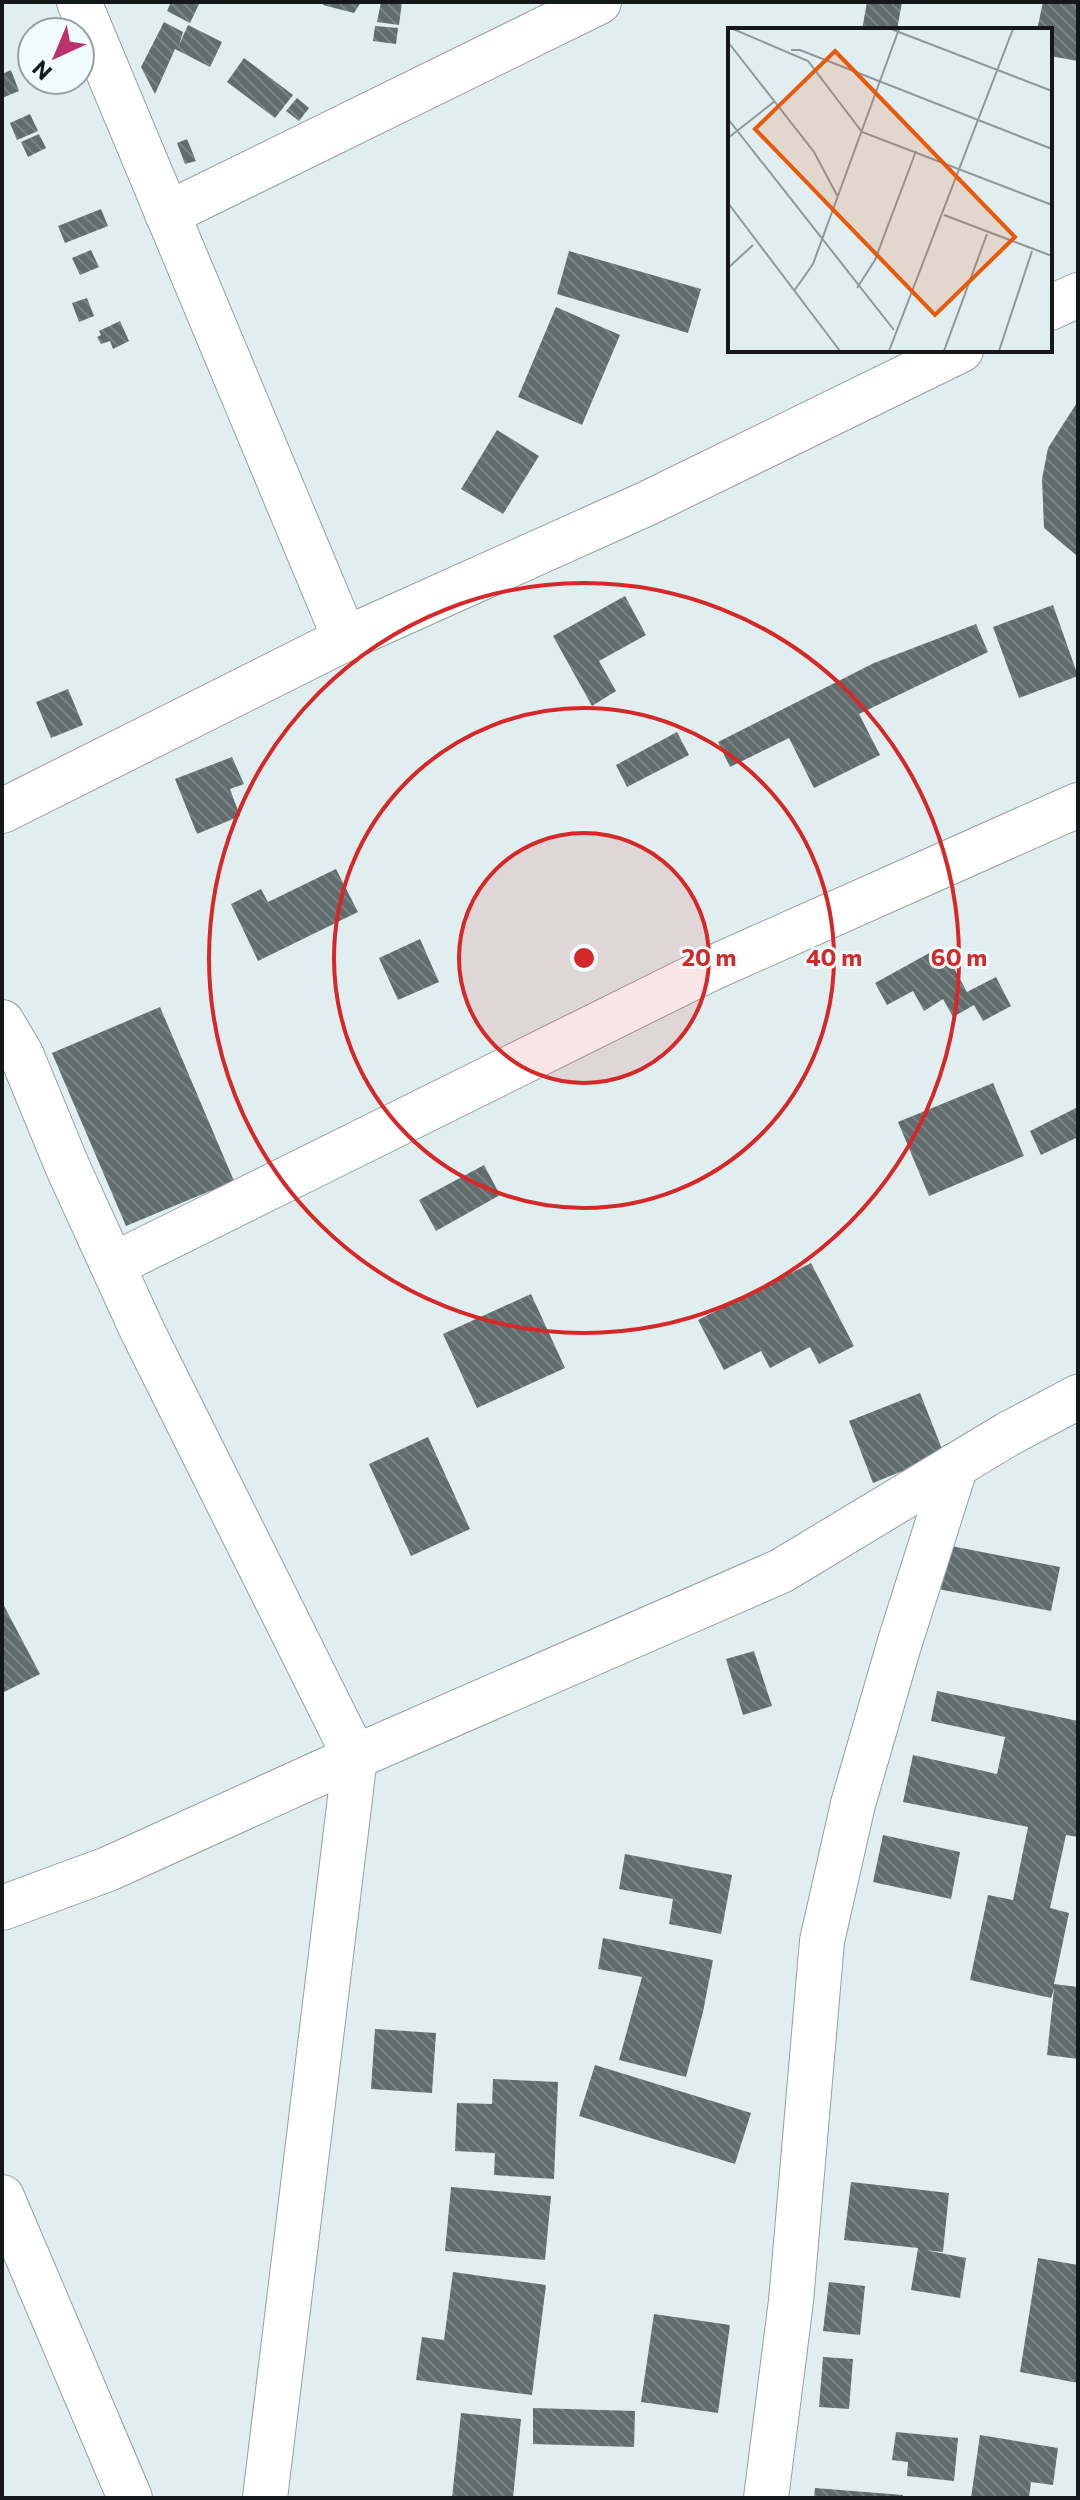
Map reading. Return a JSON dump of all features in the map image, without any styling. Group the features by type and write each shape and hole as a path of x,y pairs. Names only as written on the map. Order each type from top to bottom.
{"street":[{"path":"79,2 345,639"},
{"path":"167,214 599,2"},
{"path":"1052,307 1078,295"},
{"path":"2,811 345,639 648,503 957,352"},
{"path":"113,1265 710,969 1078,805"},
{"path":"2,1022 21,1054 68,1168 227,1504 355,1757 265,2498"},
{"path":"2,1908 108,1869 355,1757 781,1571 956,1465 1078,1397"},
{"path":"766,2498 791,2301 822,1941 853,1804 956,1465"},
{"path":"2,2197 130,2498"}],"building":[{"path":"171,2 200,2 190,23 167,11"},
{"path":"325,2 361,2 354,13 323,5"},
{"path":"381,2 402,2 399,25 377,22"},
{"path":"867,2 902,2 897,28 862,28"},
{"path":"1043,2 1078,2 1078,61 1052,56 1052,28 1037,28"},
{"path":"164,22 183,32 179,45 188,25 222,42 210,67 175,49 155,94 141,67"},
{"path":"375,26 398,28 396,44 373,41"},
{"path":"244,58 293,95 275,118 227,82"},
{"path":"11,70 16,92 2,98 2,74"},
{"path":"297,98 309,108 299,121 286,111"},
{"path":"30,114 38,131 17,140 10,123"},
{"path":"39,134 46,148 28,157 21,142"},
{"path":"187,139 196,161 185,164 177,143"},
{"path":"101,209 108,226 65,243 58,226"},
{"path":"91,250 99,267 80,275 72,258"},
{"path":"569,251 701,289 688,333 557,294"},
{"path":"87,298 94,316 79,322 72,303"},
{"path":"556,307 620,335 582,425 518,397"},
{"path":"120,321 129,341 113,349 110,341 101,344 97,337 101,335 99,331"},
{"path":"1078,401 1076,555 1044,528 1042,479 1048,448"},
{"path":"497,430 539,456 503,514 461,489"},
{"path":"625,596 646,635 599,661 616,691 592,706 553,636"},
{"path":"1053,605 1078,676 1019,698 993,627"},
{"path":"976,624 988,652 859,714 880,755 814,788 789,738 730,767 718,742 874,663"},
{"path":"68,689 83,725 51,738 36,702"},
{"path":"677,732 689,755 627,787 616,765"},
{"path":"232,757 244,784 230,789 240,816 197,834 175,779"},
{"path":"336,869 358,912 258,961 231,904 261,889 268,902"},
{"path":"420,939 439,982 398,1000 379,958"},
{"path":"942,946 967,992 996,977 1011,1006 983,1021 974,1005 953,1017 943,999 924,1011 913,991 887,1005 875,983"},
{"path":"160,1007 234,1181 126,1226 52,1053"},
{"path":"993,1083 1024,1156 929,1196 898,1122"},
{"path":"1078,1107 1078,1137 1041,1155 1030,1131"},
{"path":"484,1165 500,1195 436,1231 419,1200"},
{"path":"811,1263 854,1346 819,1364 810,1347 770,1368 761,1351 724,1370 698,1320"},
{"path":"531,1294 565,1368 477,1408 443,1334"},
{"path":"920,1393 944,1454 873,1483 849,1421"},
{"path":"428,1437 470,1529 411,1556 369,1464"},
{"path":"946,1545 1060,1567 1051,1611 938,1589"},
{"path":"2,1602 40,1674 4,1692 2,1689"},
{"path":"754,1651 772,1706 743,1715 726,1659"},
{"path":"937,1691 1078,1721 1078,1837 1066,1835 1050,1908 1069,1913 1054,1984 1078,1987 1078,2059 1047,2055 1054,1989 1051,1998 970,1980 988,1895 1013,1900 1028,1827 903,1802 913,1755 997,1774 1005,1737 931,1721"},
{"path":"883,1835 960,1852 951,1899 873,1882"},
{"path":"625,1854 732,1875 721,1934 669,1924 673,1899 619,1889"},
{"path":"603,1938 713,1960 686,2077 619,2060 642,1977 598,1969"},
{"path":"375,2029 436,2033 432,2093 371,2089"},
{"path":"595,2065 751,2113 735,2164 579,2116"},
{"path":"493,2079 558,2082 554,2179 494,2175 495,2153 455,2151 457,2103 492,2104"},
{"path":"851,2182 949,2193 943,2252 925,2250 966,2258 960,2298 911,2290 918,2248 844,2240"},
{"path":"451,2187 551,2196 545,2260 445,2251"},
{"path":"1038,2258 1078,2265 1078,2383 1020,2372"},
{"path":"453,2272 546,2285 532,2395 416,2380 422,2337 444,2340"},
{"path":"829,2282 865,2286 860,2335 823,2331"},
{"path":"654,2314 730,2325 718,2413 641,2402"},
{"path":"823,2357 853,2359 849,2409 819,2407"},
{"path":"533,2408 635,2411 634,2447 533,2444"},
{"path":"461,2413 521,2419 513,2498 452,2498"},
{"path":"896,2432 958,2438 954,2481 907,2476 908,2462 892,2460"},
{"path":"980,2435 1058,2448 1053,2485 1031,2482 1029,2498 971,2498"},
{"path":"815,2488 903,2495 903,2498 814,2498"}]}
